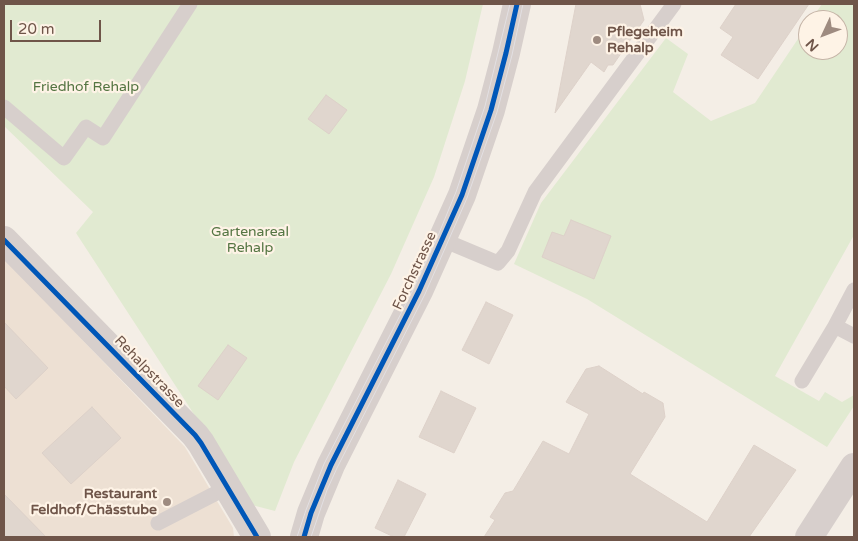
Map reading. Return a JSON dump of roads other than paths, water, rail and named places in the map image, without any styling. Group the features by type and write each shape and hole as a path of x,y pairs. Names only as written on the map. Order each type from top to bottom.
{"main road":[{"name":"Forchstrasse","path":"304,537 311,513 331,465 419,291 462,195 491,110 517,4"},
{"name":"Rehalpstrasse","path":"4,240 201,443 257,537"},
{"path":"809,537 854,467"}],"lane":[{"path":"4,107 64,158 86,127 102,138 190,4"},
{"path":"443,240 498,263 508,251 535,192 674,4"},
{"path":"802,381 854,290"},
{"path":"835,326 854,336"},
{"path":"158,523 228,487"}],"tram line":[{"path":"297,537 324,464 414,288 456,192 485,106 510,4"},
{"path":"311,537 327,490 337,468 425,294 467,198 497,112 523,4"}],"place":[{"name":"Pflegeheim Rehalp","path":"597,40"},
{"name":"Restaurant Feldhof/Chässtube","path":"167,502"}],"park label":[{"name":"Friedhof Rehalp","path":"86,87"},
{"name":"Gartenareal Rehalp","path":"250,240"}]}
